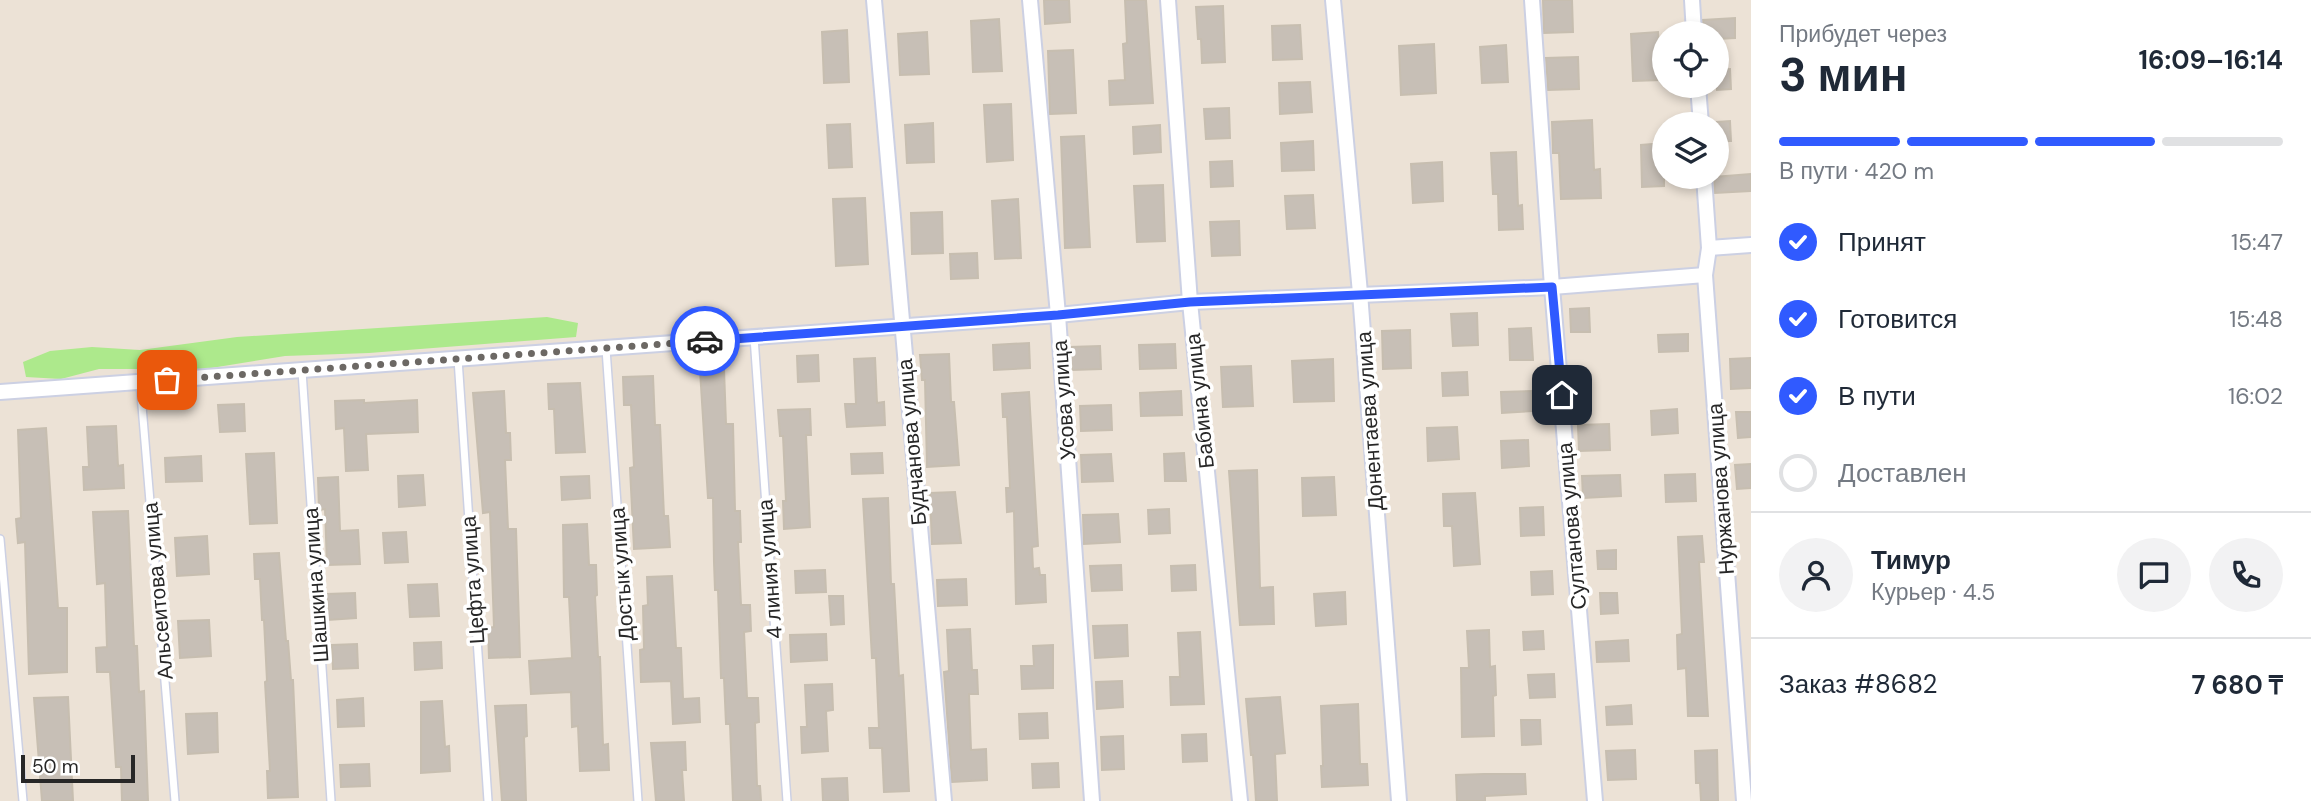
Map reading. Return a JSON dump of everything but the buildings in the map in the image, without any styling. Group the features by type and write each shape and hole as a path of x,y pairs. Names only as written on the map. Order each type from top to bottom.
{"street":[{"name":"Будчанова улица","path":"874,0 944,801"},
{"name":"Усова улица","path":"1030,0 1058,315 1092,801"},
{"name":"Бабина улица","path":"1168,0 1190,302 1240,801"},
{"name":"Донентаева улица","path":"1333,0 1360,293 1399,801"},
{"name":"Султанова улица","path":"1532,0 1552,287 1595,801"},
{"path":"1692,0 1693,21"},
{"name":"Нуржанова улица","path":"1705,189 1709,248 1705,275 1744,801"},
{"path":"1709,248 1751,245"},
{"path":"0,392 1058,315 1190,302 1552,287 1705,275"}],"lane":[{"name":"4 линия улица","path":"754,337 787,801"},
{"name":"Достык улица","path":"606,348 638,801"},
{"name":"Цефта улица","path":"458,359 488,801"},
{"name":"Шашкина улица","path":"302,370 331,801"},
{"name":"Альсеитова улица","path":"140,382 175,801"},
{"path":"0,539 23,801"}],"green space":[{"path":"547,317 578,323 576,337 369,353 285,356 168,375 137,369 99,369 61,379 26,377 23,362 50,351 92,347 140,350 237,337"}],"way so far":[{"path":"167,380 705,341"}],"route":[{"path":"705,341 1058,315 1190,302 1552,287 1562,395"}]}
